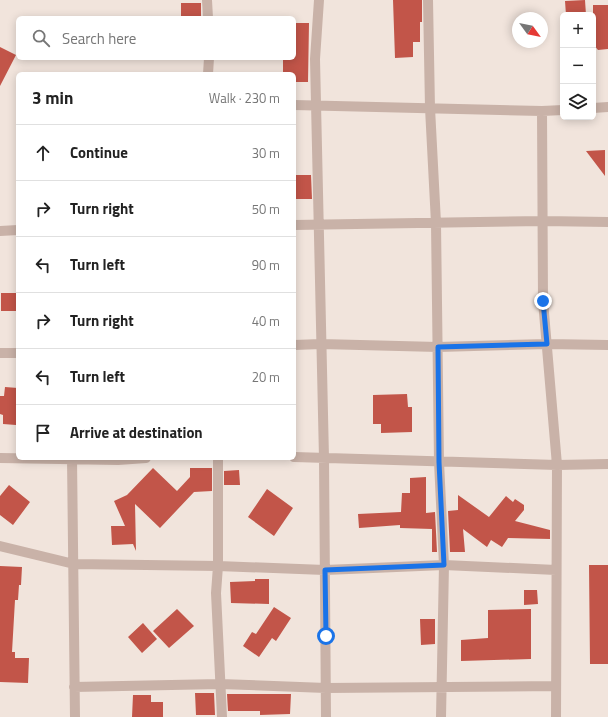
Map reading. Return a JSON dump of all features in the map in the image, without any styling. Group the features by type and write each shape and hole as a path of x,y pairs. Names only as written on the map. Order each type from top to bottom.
{"street":[{"path":"207,0 208,16"},
{"path":"320,0 315,59 324,458 326,717"},
{"path":"428,0 430,108 436,223 439,462 444,565 441,717"},
{"path":"208,60 208,72"},
{"path":"296,105 542,111 560,110"},
{"path":"596,108 608,107"},
{"path":"542,111 543,301 557,465 556,717"},
{"path":"296,225 543,221 608,222"},
{"path":"0,231 16,230"},
{"path":"296,345 321,344 438,347 547,344 608,345"},
{"path":"0,353 16,353"},
{"path":"296,457 557,465 608,464"},
{"path":"0,458 16,458"},
{"path":"72,460 75,717"},
{"path":"218,460 218,566 216,593 222,717"},
{"path":"0,546 74,564 218,566 325,570 444,565 556,570"},
{"path":"74,687 220,684 326,688 556,686"}],"building":[{"path":"393,0 422,0 420,42 413,42 413,57 395,58"},
{"path":"585,0 586,12 566,12 565,1"},
{"path":"181,3 201,3 201,16 181,16"},
{"path":"593,5 608,5 608,49 598,50 596,48 596,12 593,12"},
{"path":"296,23 309,23 308,82 296,82 296,72 283,72 283,60 296,60"},
{"path":"0,47 16,55 0,86"},
{"path":"605,150 605,176 586,151"},
{"path":"296,175 311,175 312,199 296,199"},
{"path":"1,293 16,293 16,311 1,311"},
{"path":"5,387 16,388 16,425 3,424 3,415 0,414 0,396 4,396"},
{"path":"407,394 408,407 412,407 412,432 381,433 381,424 373,424 373,395"},
{"path":"153,468 177,491 190,477 190,468 212,468 212,491 194,492 160,528 135,504 136,551 133,544 112,545 111,526 125,526 114,501 127,495"},
{"path":"239,470 240,485 224,485 224,471"},
{"path":"426,477 426,513 435,512 437,552 432,552 432,529 400,528 400,525 359,528 358,514 401,512 402,493 410,493 410,478"},
{"path":"9,485 30,502 13,525 0,515 0,496"},
{"path":"267,489 293,508 274,536 248,517"},
{"path":"458,495 489,517 506,496 513,502 515,499 524,505 524,510 515,521 550,530 550,539 508,538 502,547 491,540 487,547 463,529 465,552 450,552 448,511 458,510"},
{"path":"589,565 608,565 608,664 590,664"},
{"path":"0,566 22,567 18,600 15,600 12,652 15,652 15,658 29,658 28,683 0,682"},
{"path":"255,579 269,579 269,604 231,603 230,582 255,581"},
{"path":"524,590 537,590 538,604 524,605"},
{"path":"274,607 291,618 276,641 272,638 259,657 243,646 252,632 256,634"},
{"path":"177,609 194,626 169,648 153,631"},
{"path":"531,609 531,659 461,661 461,640 488,638 488,610"},
{"path":"420,619 435,619 435,644 421,645"},
{"path":"143,623 157,639 142,653 128,637"},
{"path":"195,693 214,693 215,715 196,715"},
{"path":"227,694 291,694 290,714 260,715 260,711 228,711"},
{"path":"133,695 151,695 151,702 163,702 163,717 132,717"}],"route":[{"path":"326,636 325,570 444,565 439,462 438,347 547,344 543,301"}]}
